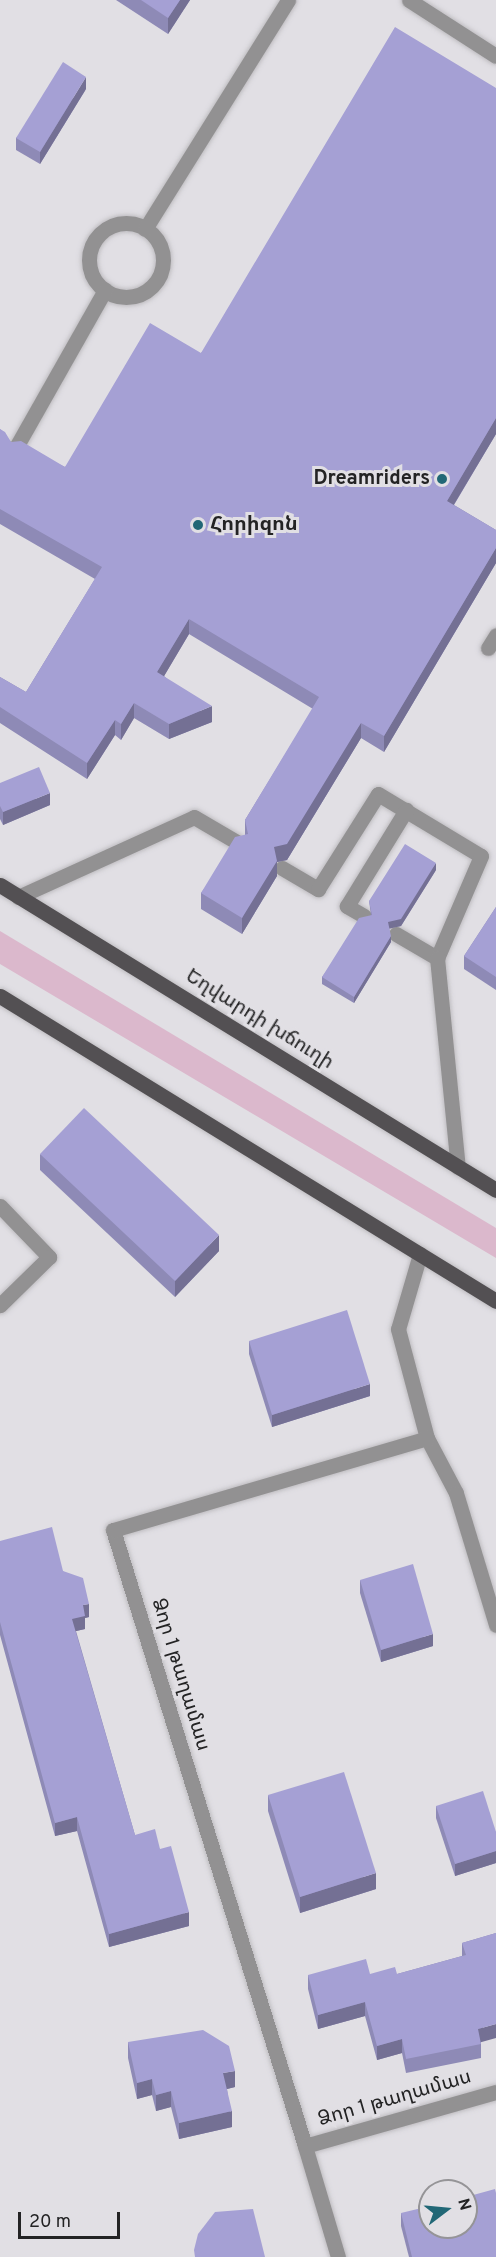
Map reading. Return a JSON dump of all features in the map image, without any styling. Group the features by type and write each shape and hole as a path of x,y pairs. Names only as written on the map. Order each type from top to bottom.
{"main road":[{"name":"Եղվարդի խճուղի","path":"0,885 496,1190"},
{"path":"0,996 496,1301"}],"street":[{"path":"145,230 288,0"},
{"path":"409,0 496,56"},
{"path":"115,225 145,230 162,252 153,285 132,297 105,290 89,263 95,239 115,225"},
{"path":"15,448 105,290"},
{"path":"282,868 318,889 378,794 481,856 437,958 458,1167"},
{"path":"364,916 347,906 406,810"},
{"path":"18,897 194,817 240,844"},
{"path":"396,934 437,958"},
{"path":"0,1206 49,1257 0,1305"},
{"path":"420,1254 398,1329 427,1438 456,1493 496,1625"},
{"name":"Ձոր 1 թաղամաս","path":"338,2257 112,1530 427,1438"},
{"name":"Ձոր 1 թաղամաս","path":"305,2146 496,2092"}],"shaded area":[{"path":"0,931 496,1228 496,1258 0,964"}],"building":[{"path":"141,0 180,0 168,18"},
{"path":"395,27 496,88 496,418 447,501 496,530 496,548 384,736 361,723 287,844 274,847 277,861 242,918 201,893 235,837 248,834 245,820 319,697 189,619 157,672 212,706 169,724 134,703 121,724 115,720 87,763 0,707 0,677 26,692 102,567 0,509 0,429 5,432 11,442 21,441 65,467 150,323 201,353"},
{"path":"63,62 86,77 40,152 16,138"},
{"path":"39,767 50,793 3,812 0,806 0,783"},
{"path":"405,844 436,863 401,919 388,922 391,936 354,997 322,977 359,918 372,915 369,901"},
{"path":"496,907 496,977 464,956"},
{"path":"84,1108 219,1235 175,1281 40,1154"},
{"path":"347,1310 370,1384 272,1415 249,1341"},
{"path":"52,1527 63,1571 83,1578 89,1604 83,1605 85,1616 72,1619 135,1835 155,1829 160,1849 171,1846 189,1912 109,1934 77,1817 55,1823 0,1622 0,1541"},
{"path":"413,1564 433,1634 381,1650 360,1580"},
{"path":"344,1772 376,1873 300,1897 268,1795"},
{"path":"483,1791 496,1832 496,1851 455,1864 436,1806"},
{"path":"496,1933 496,2024 478,2029 481,2044 406,2059 402,2039 377,2046 365,2002 318,2015 308,1975 366,1959 370,1974 395,1967 397,1974 466,1955 462,1943"},
{"path":"203,2030 229,2046 235,2071 223,2073 232,2111 179,2123 171,2091 156,2095 152,2079 137,2083 128,2042"},
{"path":"495,2189 496,2257 412,2257 401,2213 418,2209 418,2239 478,2239 478,2194"},
{"path":"253,2209 265,2257 195,2257 194,2250 198,2234 215,2212"}],"place":[{"name":"Dreamriders","path":"442,479"},
{"name":"Հորիզոն","path":"198,525"}]}
